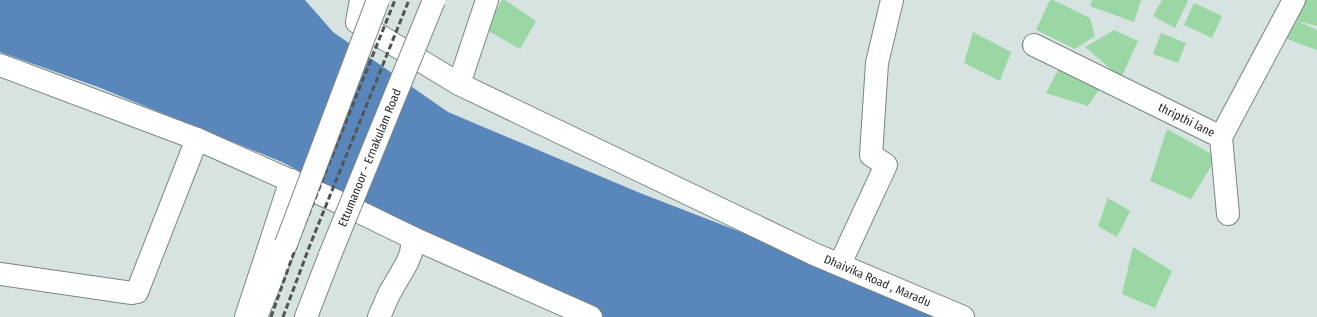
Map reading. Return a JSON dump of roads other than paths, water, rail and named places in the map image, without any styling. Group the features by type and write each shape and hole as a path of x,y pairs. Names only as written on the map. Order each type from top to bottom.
{"street":[{"name":"Dhaivika Road , Maradu","path":"361,0 357,22 459,84 814,254 962,317"},
{"path":"256,317 286,244 378,0"},
{"name":"Ettumanoor - Ernakulam Road","path":"306,317 434,0"},
{"path":"459,84 487,0"},
{"path":"840,264 886,165 871,155 877,63 892,0"},
{"name":"thripthi lane","path":"1034,45 1221,137 1294,0"},
{"path":"0,64 197,139 291,180 413,238 591,317"},
{"path":"1221,137 1228,214"},
{"path":"0,274 132,293 137,292 197,139"},
{"path":"246,317 291,180"},
{"path":"379,317 389,294 409,258 413,238"}],"water":[{"path":"0,0 305,0 333,32 448,112 640,193 821,263 950,317 602,317 400,224 282,162 98,87 0,52"}],"railway":[{"path":"271,317 298,241 395,0"},
{"path":"283,317 310,245 409,0"}]}
